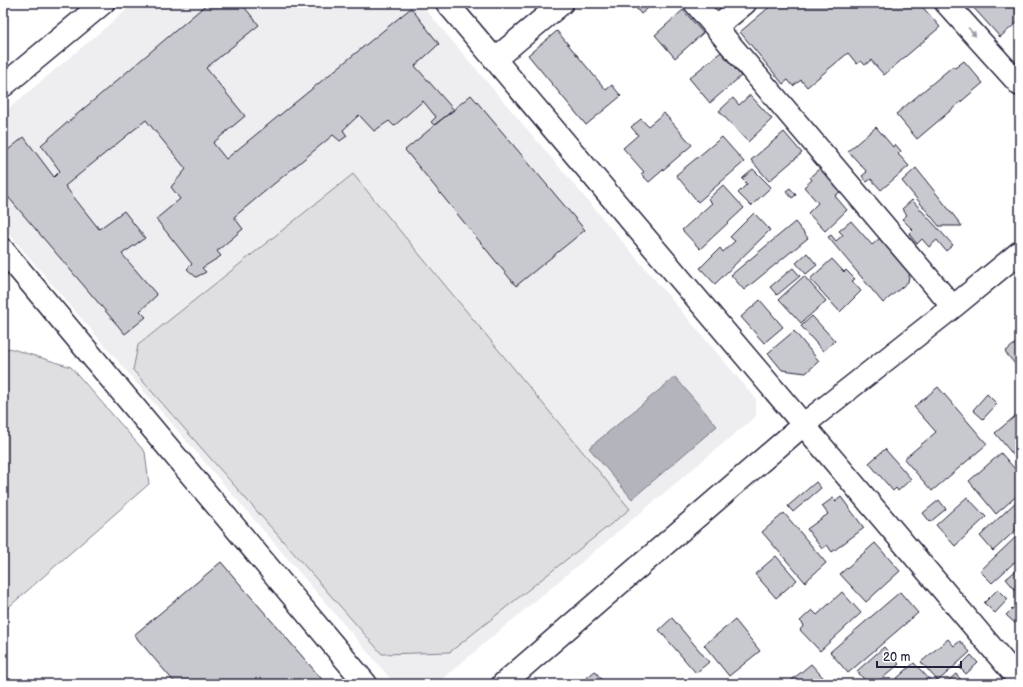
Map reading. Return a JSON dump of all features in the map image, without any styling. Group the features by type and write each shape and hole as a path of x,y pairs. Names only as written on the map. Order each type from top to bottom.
{"street":[{"path":"3,86 103,3"},
{"path":"447,3 1019,682"},
{"path":"495,59 562,3"},
{"path":"695,3 953,307"},
{"path":"716,27 744,3"},
{"path":"946,3 1020,85"},
{"path":"3,250 366,684"},
{"path":"504,684 803,425 953,307 1020,252"}],"shaded area":[{"path":"135,3 420,3 756,399 756,416 436,684 395,684 3,227 3,113"},
{"path":"353,174 630,509 450,652 382,654 133,370 138,345"},
{"path":"9,348 71,367 145,452 149,484 3,612 3,351"},
{"path":"675,377 717,426 632,499 589,448"}],"building":[{"path":"208,3 241,3 259,25 206,68 245,116 213,143 226,159 411,8 439,44 415,66 454,110 434,125 431,122 436,117 423,101 394,126 389,121 374,131 359,115 343,130 347,136 340,141 333,135 234,217 243,229 217,251 221,256 202,268 206,272 196,277 187,269 192,264 156,219 180,199 171,187 186,169 146,120 65,186 99,229 124,211 145,238 122,254 157,295 140,311 146,317 125,334 3,191 3,154 24,137 54,177 60,171 41,145"},
{"path":"632,3 654,3 641,14"},
{"path":"774,3 919,3 940,27 884,75 871,60 865,65 861,61 857,64 848,53 807,87 801,80 793,86 788,80 783,84 740,32"},
{"path":"973,3 1020,3 1020,20 1000,37 971,5"},
{"path":"683,10 703,33 675,58 655,35"},
{"path":"557,31 606,90 612,85 621,96 586,125 528,55"},
{"path":"721,52 741,76 710,103 689,78"},
{"path":"964,61 983,83 917,139 896,114 953,66 955,68"},
{"path":"471,95 585,230 516,286 405,150"},
{"path":"750,95 772,119 748,142 719,111 733,98 739,105"},
{"path":"664,113 692,145 649,182 641,174 644,172 623,148 638,135 631,127 641,119 648,126"},
{"path":"876,127 893,147 895,144 901,151 898,154 909,166 881,190 871,179 867,182 862,176 867,172 848,151"},
{"path":"784,132 802,153 769,181 751,160"},
{"path":"722,137 744,162 698,202 676,175"},
{"path":"820,168 841,191 835,196 847,210 825,231 808,213 818,203 804,187 812,180 810,177"},
{"path":"916,168 962,226 939,226 902,181"},
{"path":"753,169 771,187 751,206 738,193 747,184 742,179"},
{"path":"723,185 744,208 700,249 682,230 712,203 708,199"},
{"path":"790,188 796,195 792,198 786,191"},
{"path":"912,200 953,245 946,251 937,240 929,247 922,239 917,244 909,234 913,230 902,219 907,215 902,209"},
{"path":"754,213 770,230 715,284 700,268 720,248 723,252 735,241 730,237"},
{"path":"851,221 872,245 881,237 910,271 908,282 883,303 828,237 831,235 836,241 843,235 839,231"},
{"path":"795,222 808,238 744,290 731,275"},
{"path":"807,253 817,265 806,274 796,263"},
{"path":"832,259 844,272 846,270 855,279 852,281 861,291 840,312 810,279"},
{"path":"793,268 800,276 777,295 770,287"},
{"path":"804,276 826,301 801,323 779,299"},
{"path":"760,300 783,327 764,343 741,317"},
{"path":"1020,312 1020,326 1013,319"},
{"path":"812,316 835,341 823,351 801,326"},
{"path":"794,331 819,361 806,373 782,370 768,353"},
{"path":"1018,341 1020,344 1020,370 1005,352"},
{"path":"938,387 987,444 932,491 904,459 936,432 914,407"},
{"path":"987,394 997,404 983,419 973,410"},
{"path":"1020,412 1020,453 1015,457 995,433"},
{"path":"885,449 911,479 898,491 896,488 893,491 869,463"},
{"path":"1001,453 1020,475 1020,493 996,514 969,481"},
{"path":"816,482 821,488 793,512 788,506"},
{"path":"841,497 864,528 832,552 827,545 822,549 807,529 828,514 822,506 833,498 836,501"},
{"path":"967,497 986,517 955,546 936,525"},
{"path":"1020,498 1020,526 993,551 980,536"},
{"path":"939,500 946,509 930,522 923,513"},
{"path":"784,513 826,563 805,582 762,532"},
{"path":"1018,535 1020,537 1020,557 992,583 980,571"},
{"path":"875,543 900,571 866,602 840,574"},
{"path":"776,556 797,580 776,598 755,574"},
{"path":"221,562 326,684 176,684 134,635"},
{"path":"1020,567 1020,593 1019,594 1006,579"},
{"path":"998,589 1008,599 995,613 984,603"},
{"path":"842,592 861,613 820,651 800,630 804,625 800,621 812,610 817,615"},
{"path":"900,592 918,613 848,673 830,652"},
{"path":"1020,601 1020,624 1018,626 1006,615"},
{"path":"672,618 709,662 696,673 659,630"},
{"path":"735,620 760,651 729,676 704,645"},
{"path":"948,639 954,646 960,641 970,652 938,681 921,662"},
{"path":"884,647 899,664 876,684 868,684 857,671"},
{"path":"971,655 978,663 966,674 959,667"},
{"path":"914,663 933,683 932,684 899,684 895,680"},
{"path":"811,664 829,684 787,684"},
{"path":"595,671 605,684 579,684"},
{"path":"956,674 965,684 944,684"}]}
